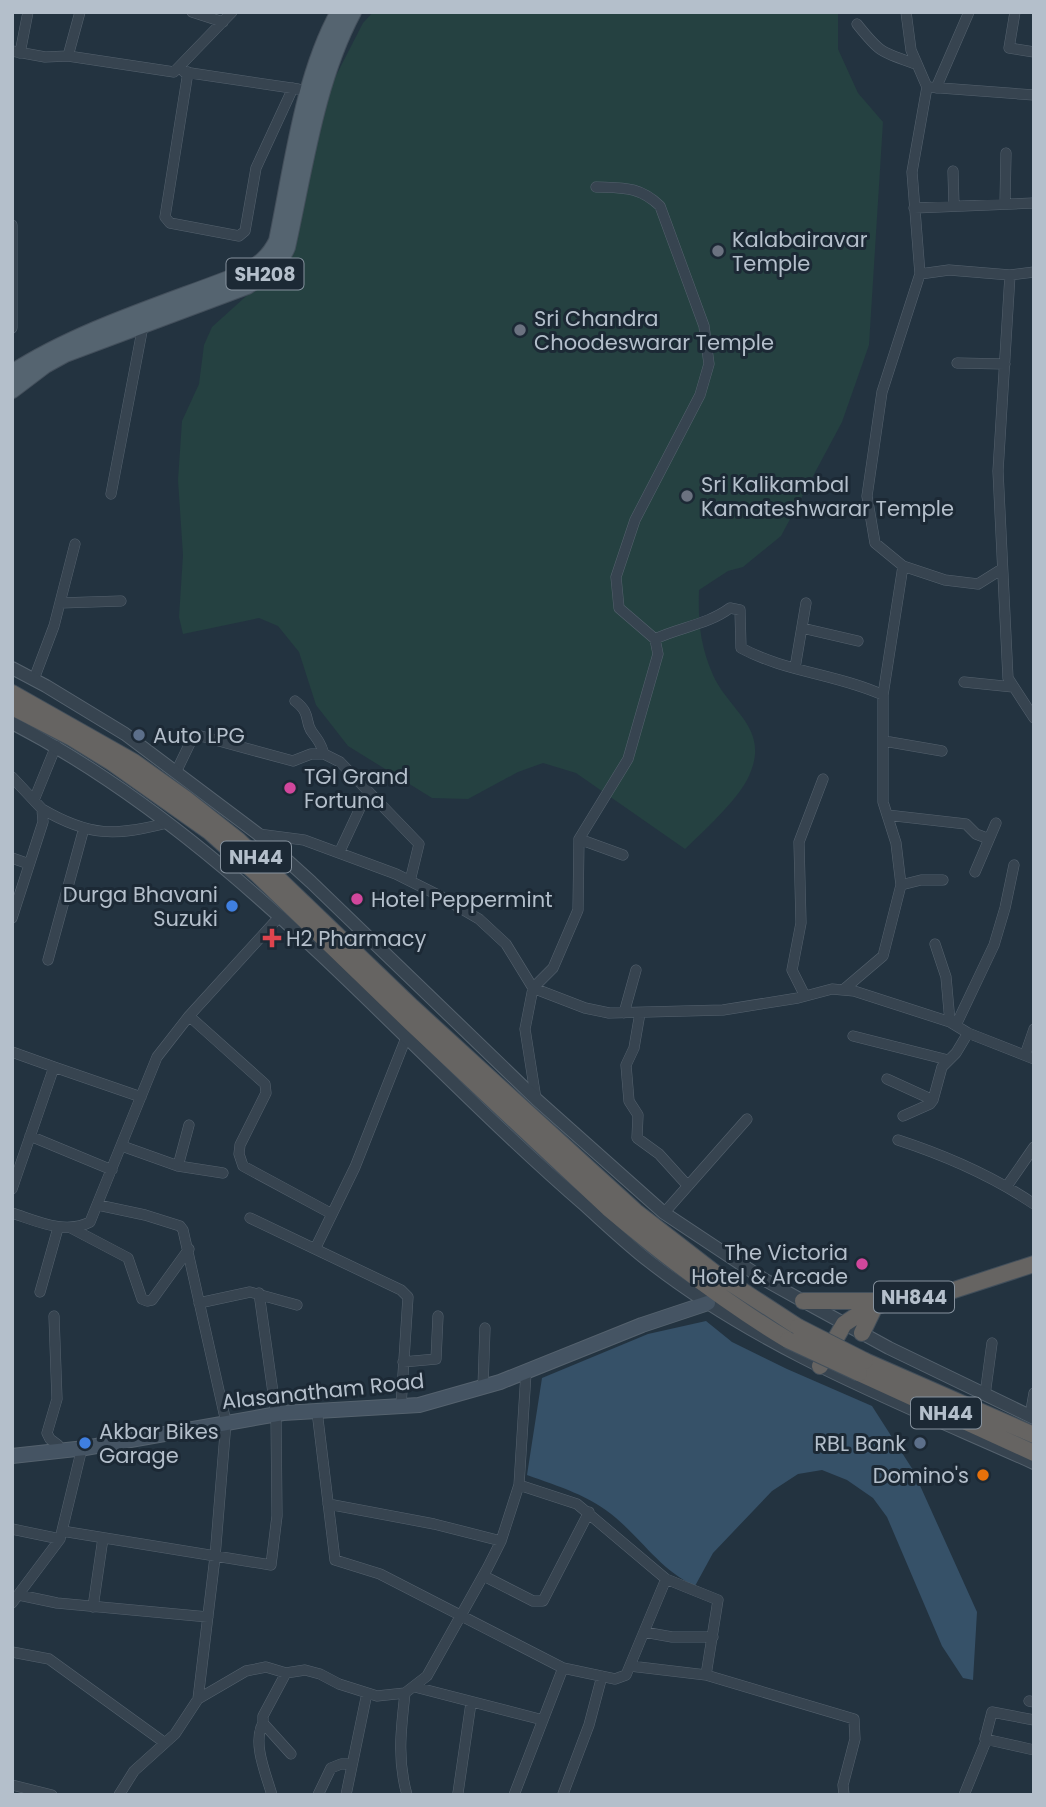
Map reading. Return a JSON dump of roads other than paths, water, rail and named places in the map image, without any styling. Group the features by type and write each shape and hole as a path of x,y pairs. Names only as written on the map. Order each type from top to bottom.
{"highway":[{"name":"NH44","path":"12,693 134,762 228,832 412,1007 635,1211 793,1333"},
{"name":"NH44","path":"12,707 111,762 209,832 257,874 608,1208 641,1236 724,1297 1034,1452"},
{"name":"NH844","path":"820,1366 845,1324 865,1310 893,1301 954,1290 1034,1264"},
{"path":"803,1301 893,1301"},
{"path":"862,1333 875,1306"},
{"name":"NH44","path":"862,1367 1034,1435"}],"main road":[{"name":"SH208","path":"13,384 45,352 244,273 271,253 277,241 300,90 339,12"},
{"name":"SH208","path":"13,384 65,354 247,286 279,262 287,247 332,62 353,12"},
{"name":"Alasanatham Road","path":"12,1456 82,1448 276,1414 419,1405 526,1373 642,1325 708,1303"}],"street":[{"path":"28,12 16,52 188,72 300,90 256,168 245,230 239,236 170,223 165,217 188,72"},
{"path":"68,56 80,12"},
{"path":"192,12 223,22"},
{"path":"174,72 232,12"},
{"path":"906,12 911,50 931,88"},
{"path":"969,12 931,88 912,172 920,274 882,392 867,496 875,543 903,566 945,580 978,584 1002,569"},
{"path":"1015,12 1009,48 1034,52"},
{"path":"857,24 883,53 916,64"},
{"path":"931,88 1034,95"},
{"path":"1005,204 1006,153"},
{"path":"953,171 954,206"},
{"path":"536,1099 525,1029 533,988 553,968 578,910 579,838 628,758 658,654 655,639 619,608 616,577 635,520 700,395 709,364 704,326 660,206 647,194 632,189 596,187"},
{"path":"914,208 1034,204"},
{"path":"12,225 12,328"},
{"path":"920,274 949,270 1010,275 1034,272"},
{"path":"1010,275 998,471 1007,678 1034,718"},
{"path":"111,494 143,326"},
{"path":"957,363 1004,364"},
{"path":"34,679 54,626 75,544"},
{"path":"843,990 883,956 901,885 896,843 883,802 883,695 903,566"},
{"path":"60,603 121,601"},
{"path":"795,668 806,603"},
{"path":"655,639 669,632 714,620 730,608 740,610 741,648 776,664 868,688 883,695"},
{"path":"802,628 858,641"},
{"path":"12,668 125,734 258,834 536,1099 664,1213 765,1280 862,1333 1032,1417 1034,1394"},
{"path":"964,681 1013,687"},
{"path":"295,701 308,715 311,730 319,739 324,754"},
{"path":"12,723 95,770 228,870 280,916 556,1181 650,1262 708,1303 820,1366 1034,1463"},
{"path":"176,772 191,741 197,735 293,761 312,754 324,754 340,762 419,844 410,881"},
{"path":"884,741 942,751"},
{"path":"34,800 56,746"},
{"path":"12,777 42,809 58,819 84,828 129,832 166,823"},
{"path":"805,996 792,970 802,923 799,842 823,779"},
{"path":"339,853 368,791"},
{"path":"12,918 43,822 42,809"},
{"path":"887,815 966,824 976,834 989,839"},
{"path":"975,872 996,823"},
{"path":"48,960 84,828"},
{"path":"258,834 304,840 410,881 479,919 506,944 533,988 585,1008 609,1013 723,1010 832,989 854,991 953,1023 968,1033 1029,1057 1034,1029"},
{"path":"579,838 623,855"},
{"path":"12,858 29,864"},
{"path":"953,1023 994,945 1014,865"},
{"path":"901,885 921,880 943,880"},
{"path":"12,1213 58,1228 83,1226 90,1222 157,1057 189,1016 280,916"},
{"path":"935,944 946,977 953,1023"},
{"path":"624,1013 636,970"},
{"path":"640,1013 634,1048 626,1065 629,1101 638,1115 638,1138 659,1154 688,1186"},
{"path":"189,1016 265,1084 266,1094 239,1149 243,1166 332,1214"},
{"path":"903,1116 930,1104 942,1067 956,1053 968,1033"},
{"path":"853,1036 948,1060"},
{"path":"315,1249 355,1167 405,1038"},
{"path":"12,1052 141,1097"},
{"path":"12,1189 54,1067"},
{"path":"887,1079 933,1100"},
{"path":"664,1213 747,1119"},
{"path":"178,1166 189,1125"},
{"path":"30,1136 112,1170"},
{"path":"898,1140 946,1156 1007,1186 1034,1204"},
{"path":"122,1146 178,1166 223,1173"},
{"path":"1007,1186 1034,1147"},
{"path":"98,1205 145,1215 180,1226 183,1230 226,1422 215,1557 198,1699"},
{"path":"250,1218 408,1297 401,1406"},
{"path":"70,1227 125,1256 131,1265 142,1299 147,1301 152,1300 189,1249"},
{"path":"40,1292 58,1228"},
{"path":"199,1303 239,1293 259,1293 297,1305"},
{"path":"12,1529 103,1538 271,1565 277,1516 276,1414 259,1293"},
{"path":"54,1316 57,1399 47,1433 60,1450"},
{"path":"403,1362 436,1359 438,1316"},
{"path":"483,1387 485,1328"},
{"path":"985,1395 992,1343"},
{"path":"119,1795 134,1771 174,1734 198,1699 246,1671 266,1667 286,1673 304,1670 377,1696 405,1693 427,1676 501,1541 519,1485 526,1373"},
{"path":"317,1411 335,1560 380,1574 563,1668 621,1679 626,1675 666,1579"},
{"path":"82,1448 61,1535 16,1599 208,1617"},
{"path":"519,1485 577,1504 666,1579 718,1600 706,1675"},
{"path":"328,1504 434,1524 501,1541"},
{"path":"484,1576 533,1601 544,1601 589,1513"},
{"path":"93,1607 103,1538"},
{"path":"644,1632 672,1637 713,1637"},
{"path":"12,1652 49,1659 165,1743"},
{"path":"630,1666 706,1675 854,1719 855,1739 843,1786 844,1795"},
{"path":"514,1795 563,1668"},
{"path":"272,1795 261,1754 260,1734 264,1716 286,1673"},
{"path":"562,1794 589,1725 602,1676"},
{"path":"415,1687 543,1720"},
{"path":"346,1795 367,1693"},
{"path":"405,1693 399,1753 407,1795"},
{"path":"458,1793 471,1703"},
{"path":"964,1795 986,1741 992,1712 1034,1720"},
{"path":"263,1723 291,1754"},
{"path":"986,1741 1034,1750"},
{"path":"318,1795 331,1768 352,1764"},
{"path":"12,1785 52,1795"}],"water":[{"path":"706,1321 732,1342 872,1406 913,1470 977,1612 973,1680 963,1678 942,1646 887,1517 873,1498 847,1480 822,1470 798,1474 772,1491 713,1553 695,1586 663,1564 606,1510 574,1492 527,1475 542,1378 648,1334"}],"place":[{"name":"Kalabairavar Temple","path":"718,251"},
{"name":"Sri Chandra Choodeswarar Temple","path":"520,330"},
{"name":"Sri Kalikambal Kamateshwarar Temple","path":"687,496"},
{"name":"Auto LPG","path":"139,735"},
{"name":"TGI Grand Fortuna","path":"290,788"},
{"name":"Hotel Peppermint","path":"357,899"},
{"name":"Durga Bhavani Suzuki","path":"232,906"},
{"name":"H2 Pharmacy","path":"272,938"},
{"name":"The Victoria Hotel & Arcade","path":"862,1264"},
{"name":"Akbar Bikes Garage","path":"85,1443"},
{"name":"RBL Bank","path":"920,1443"},
{"name":"Domino's","path":"983,1475"}]}
